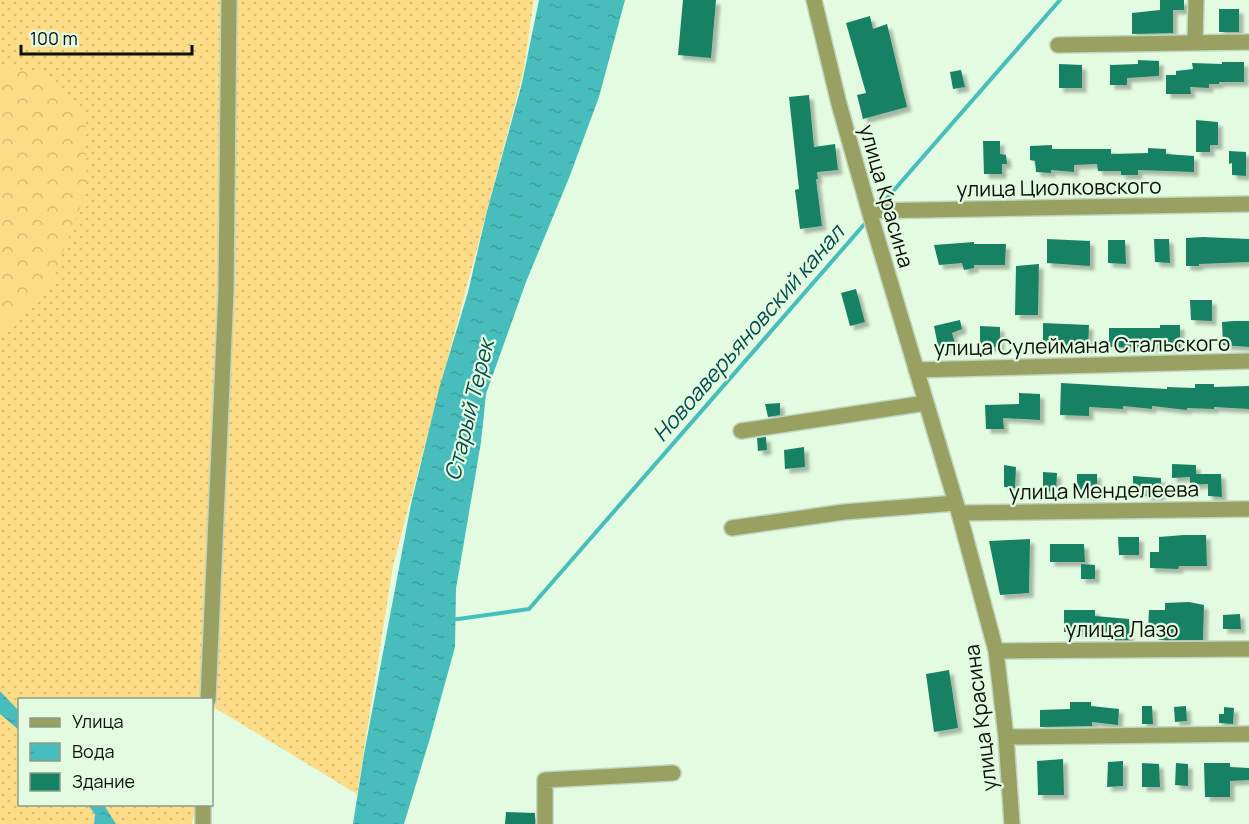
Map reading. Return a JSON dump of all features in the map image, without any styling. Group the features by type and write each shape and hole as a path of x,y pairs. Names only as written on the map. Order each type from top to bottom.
{"street":[{"path":"208,698 226,292 229,0"},
{"name":"улица Красина","path":"814,0 839,104 957,508 996,651 1006,737 1012,824"},
{"path":"1195,43 1196,0"},
{"path":"1058,45 1249,42"},
{"name":"улица Циолковского","path":"869,211 1249,204"},
{"name":"улица Сулеймана Стальского","path":"916,370 1249,362"},
{"path":"741,431 926,403"},
{"path":"732,528 844,512 957,508"},
{"name":"улица Менделеева","path":"957,508 1249,509"},
{"name":"улица Лазо","path":"996,651 1249,649"},
{"path":"1006,737 1249,734"},
{"path":"545,824 545,780 673,772"},
{"path":"202,824 203,806"}],"green space":[{"path":"0,0 534,0 523,74 393,566 357,794 215,708 213,718 213,698 18,698 18,806 196,806 192,824 0,824"},
{"path":"0,67 41,72 85,110 87,190 50,285 0,333"}],"water":[{"name":"Старый Терек","path":"539,0 625,0 599,97 569,178 526,282 486,394 481,442 456,589 455,647 404,824 353,824 411,504 439,389 468,292 487,211 522,83"},
{"path":"0,691 18,710 18,729 0,714"},
{"path":"89,806 105,806 116,824 94,824 95,814"}],"building":[{"path":"683,0 716,0 711,58 678,55"},
{"path":"1160,0 1184,0 1184,10 1173,10 1173,33 1132,34 1132,13 1160,10"},
{"path":"1219,9 1239,9 1239,32 1219,32"},
{"path":"870,16 873,29 887,24 907,107 863,119 857,95 866,93 846,23"},
{"path":"1138,60 1159,61 1159,76 1127,78 1127,85 1110,85 1110,65 1138,64"},
{"path":"1222,62 1244,62 1244,82 1219,82 1219,84 1209,84 1209,88 1190,87 1191,94 1166,94 1166,75 1176,75 1176,71 1193,69 1192,63 1222,64"},
{"path":"1059,64 1082,65 1082,88 1059,88"},
{"path":"961,70 965,87 953,89 950,72"},
{"path":"809,95 814,147 835,144 838,170 817,172 822,226 800,229 795,190 799,189 789,97"},
{"path":"1196,120 1218,122 1218,145 1210,145 1210,152 1196,152"},
{"path":"983,141 1000,141 1000,154 1006,155 1007,164 1002,164 1002,174 984,174"},
{"path":"1052,145 1052,149 1111,149 1111,154 1148,153 1148,148 1166,149 1166,154 1194,156 1194,172 1138,170 1138,175 1121,175 1121,171 1098,171 1097,164 1074,165 1074,172 1051,170 1051,173 1036,172 1035,161 1030,160 1030,146"},
{"path":"1229,151 1246,152 1246,176 1232,175"},
{"path":"1186,238 1249,239 1249,262 1186,266"},
{"path":"1047,239 1090,241 1090,266 1047,263"},
{"path":"1154,239 1169,239 1170,263 1155,262"},
{"path":"1108,240 1125,240 1126,264 1108,263"},
{"path":"974,242 974,244 1006,244 1005,265 974,265 974,268 964,270 962,263 939,265 934,245"},
{"path":"1039,264 1038,315 1015,315 1016,266"},
{"path":"856,289 865,322 850,326 841,293"},
{"path":"1190,300 1212,300 1212,321 1191,320"},
{"path":"960,320 962,329 952,333 956,347 939,351 934,326"},
{"path":"1249,321 1249,347 1223,345 1222,322"},
{"path":"1043,323 1089,325 1088,349 1047,348 1047,343 1043,343"},
{"path":"1160,325 1180,325 1180,348 1109,347 1109,328 1160,328"},
{"path":"980,326 1000,327 1000,347 980,347"},
{"path":"1061,383 1167,389 1167,387 1195,388 1195,384 1214,384 1214,387 1249,386 1249,409 1089,407 1089,416 1060,415"},
{"path":"1019,393 1040,394 1040,420 1003,418 1004,429 986,429 985,405 1019,404"},
{"path":"780,403 780,415 768,417 765,404"},
{"path":"766,437 767,450 758,451 757,438"},
{"path":"804,447 805,467 785,469 784,450"},
{"path":"1172,464 1196,465 1196,474 1221,474 1222,497 1208,496 1208,484 1190,485 1190,477 1172,478"},
{"path":"1004,465 1016,467 1015,488 1004,487"},
{"path":"1043,472 1057,473 1056,492 1043,491"},
{"path":"1077,474 1097,474 1097,496 1077,495"},
{"path":"1133,476 1161,478 1161,496 1145,496 1145,492 1133,492"},
{"path":"1206,535 1207,566 1179,566 1178,569 1150,568 1150,552 1159,552 1159,537"},
{"path":"1118,537 1139,537 1139,555 1119,555"},
{"path":"1030,539 1029,593 1000,595 989,541"},
{"path":"1050,544 1084,544 1085,562 1050,562"},
{"path":"1081,564 1095,565 1095,579 1081,579"},
{"path":"1189,602 1204,605 1203,640 1159,640 1159,631 1148,630 1149,610 1165,610 1165,603"},
{"path":"1064,610 1095,610 1095,616 1129,619 1129,640 1108,640 1108,632 1064,632"},
{"path":"1240,614 1241,629 1223,629 1223,615"},
{"path":"949,670 958,728 934,732 926,674"},
{"path":"1070,702 1091,702 1091,706 1119,709 1118,725 1092,722 1092,726 1040,727 1040,710 1070,709"},
{"path":"1142,706 1152,706 1153,724 1142,724"},
{"path":"1186,706 1187,721 1175,722 1174,707"},
{"path":"1224,707 1234,708 1233,724 1219,723 1219,714 1224,714"},
{"path":"1063,759 1064,795 1038,795 1037,761"},
{"path":"1123,761 1123,786 1107,787 1108,762"},
{"path":"1142,763 1159,764 1160,787 1142,787"},
{"path":"1176,763 1188,764 1188,786 1175,785"},
{"path":"1204,763 1230,763 1230,767 1249,768 1249,780 1230,781 1230,797 1205,797"},
{"path":"506,812 535,813 535,824 505,824"}],"waterway":[{"name":"Новоаверьяновский канал","path":"881,205 1060,0"},
{"name":"Новоаверьяновский канал","path":"451,620 529,609 868,220"}]}
